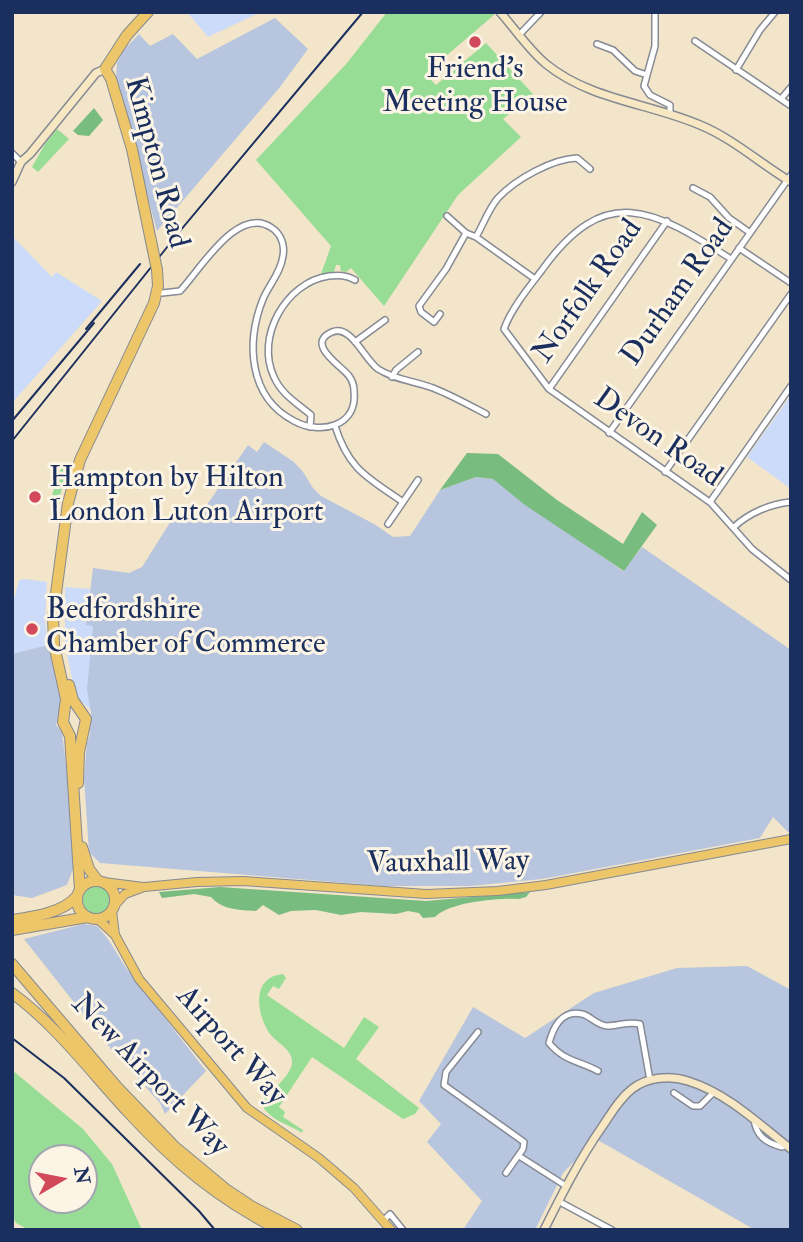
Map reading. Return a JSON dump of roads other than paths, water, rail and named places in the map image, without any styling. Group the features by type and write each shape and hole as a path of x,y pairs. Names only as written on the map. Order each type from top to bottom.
{"highway":[{"path":"105,69 127,35 148,12"},
{"name":"Kimpton Road","path":"65,713 66,699 54,645 55,594 72,481 108,397 155,303 158,286 132,149 111,79 105,69"},
{"name":"Kimpton Road","path":"105,407 113,400 122,384 162,293 161,276 157,270"},
{"name":"Kimpton Road","path":"54,633 60,644 73,700 79,710"},
{"path":"12,930 104,917 114,908 115,894 89,869 82,847 78,773 85,717 79,710 72,709 65,713 63,722 70,736 79,908 91,918"},
{"path":"68,729 74,732 83,727"},
{"path":"12,920 60,909 73,902 88,883 101,881"},
{"name":"New Airport Way","path":"12,964 117,1087 174,1146 227,1190 297,1230"},
{"name":"New Airport Way","path":"12,993 39,1015 128,1112 199,1181 232,1205 279,1230"}],"main road":[{"name":"Vauxhall Way","path":"101,881 144,887 223,881 426,894 498,891 791,839"},
{"name":"Vauxhall Way","path":"114,908 125,894 144,887"},
{"name":"Airport Way","path":"114,908 115,935"},
{"name":"Airport Way","path":"91,918 100,921 115,935 139,979 247,1108 319,1158 386,1217 391,1230"}],"street":[{"path":"499,12 545,63 574,83 703,126 790,179"},
{"path":"520,34 541,12"},
{"path":"655,12 656,38 645,90 670,105 670,113"},
{"path":"736,70 760,30 775,12"},
{"path":"695,41 791,106"},
{"path":"597,44 613,50 635,71 647,75"},
{"path":"12,182 21,162 96,73 105,69"},
{"path":"781,99 791,87"},
{"path":"12,153 21,162"},
{"path":"476,237 497,199 512,186 562,159 577,158 590,169"},
{"name":"Durham Road","path":"609,433 749,232 790,179"},
{"path":"693,188 710,197 729,218 749,232"},
{"path":"447,216 466,233 476,237 536,279 569,236 586,223 626,212 667,221 731,259"},
{"name":"Norfolk Road","path":"549,390 667,221"},
{"path":"162,293 180,291 239,226 254,222 274,230 283,245 283,259 264,297 257,320 253,368 260,386 276,408 293,421 310,427 329,428 335,426 350,411 355,393 350,377 325,353 324,342 327,336 343,331 351,335 368,360 392,377 437,390 486,414"},
{"path":"440,314 434,322 421,312 419,306 446,269 466,233"},
{"path":"739,248 791,283"},
{"path":"338,265 338,275"},
{"path":"310,427 311,415 283,392 273,376 268,355 269,339 275,322 296,291 311,281 338,275 355,280"},
{"name":"Devon Road","path":"536,279 504,329 549,390 710,502 752,549 791,580"},
{"path":"665,472 791,293"},
{"path":"355,342 385,320"},
{"path":"392,377 396,370 418,352"},
{"path":"710,502 791,386"},
{"path":"335,426 354,467 403,502"},
{"path":"388,524 418,480"},
{"path":"734,527 767,507 791,502"},
{"path":"598,1071 568,1060 549,1043 557,1022 571,1014 583,1014 606,1026 632,1022 640,1024 650,1080"},
{"path":"478,1032 446,1072 443,1085 524,1142 519,1156 506,1173"},
{"path":"544,1230 581,1157 621,1099 634,1087 650,1080 680,1079 691,1082 754,1119 788,1147"},
{"path":"674,1093 693,1106 700,1106 713,1093"},
{"path":"519,1156 566,1186"},
{"path":"558,1201 612,1230"},
{"path":"386,1217 403,1230"}],"tram line":[{"path":"12,1038 64,1078 215,1230"}],"railway":[{"path":"12,441 180,231 363,12"},
{"path":"86,329 140,264"},
{"path":"12,421 94,323"}],"place":[{"name":"Friend's Meeting House","path":"475,42"},
{"name":"Hampton by Hilton London Luton Airport","path":"35,497"},
{"name":"Bedfordshire Chamber of Commerce","path":"32,629"}]}
